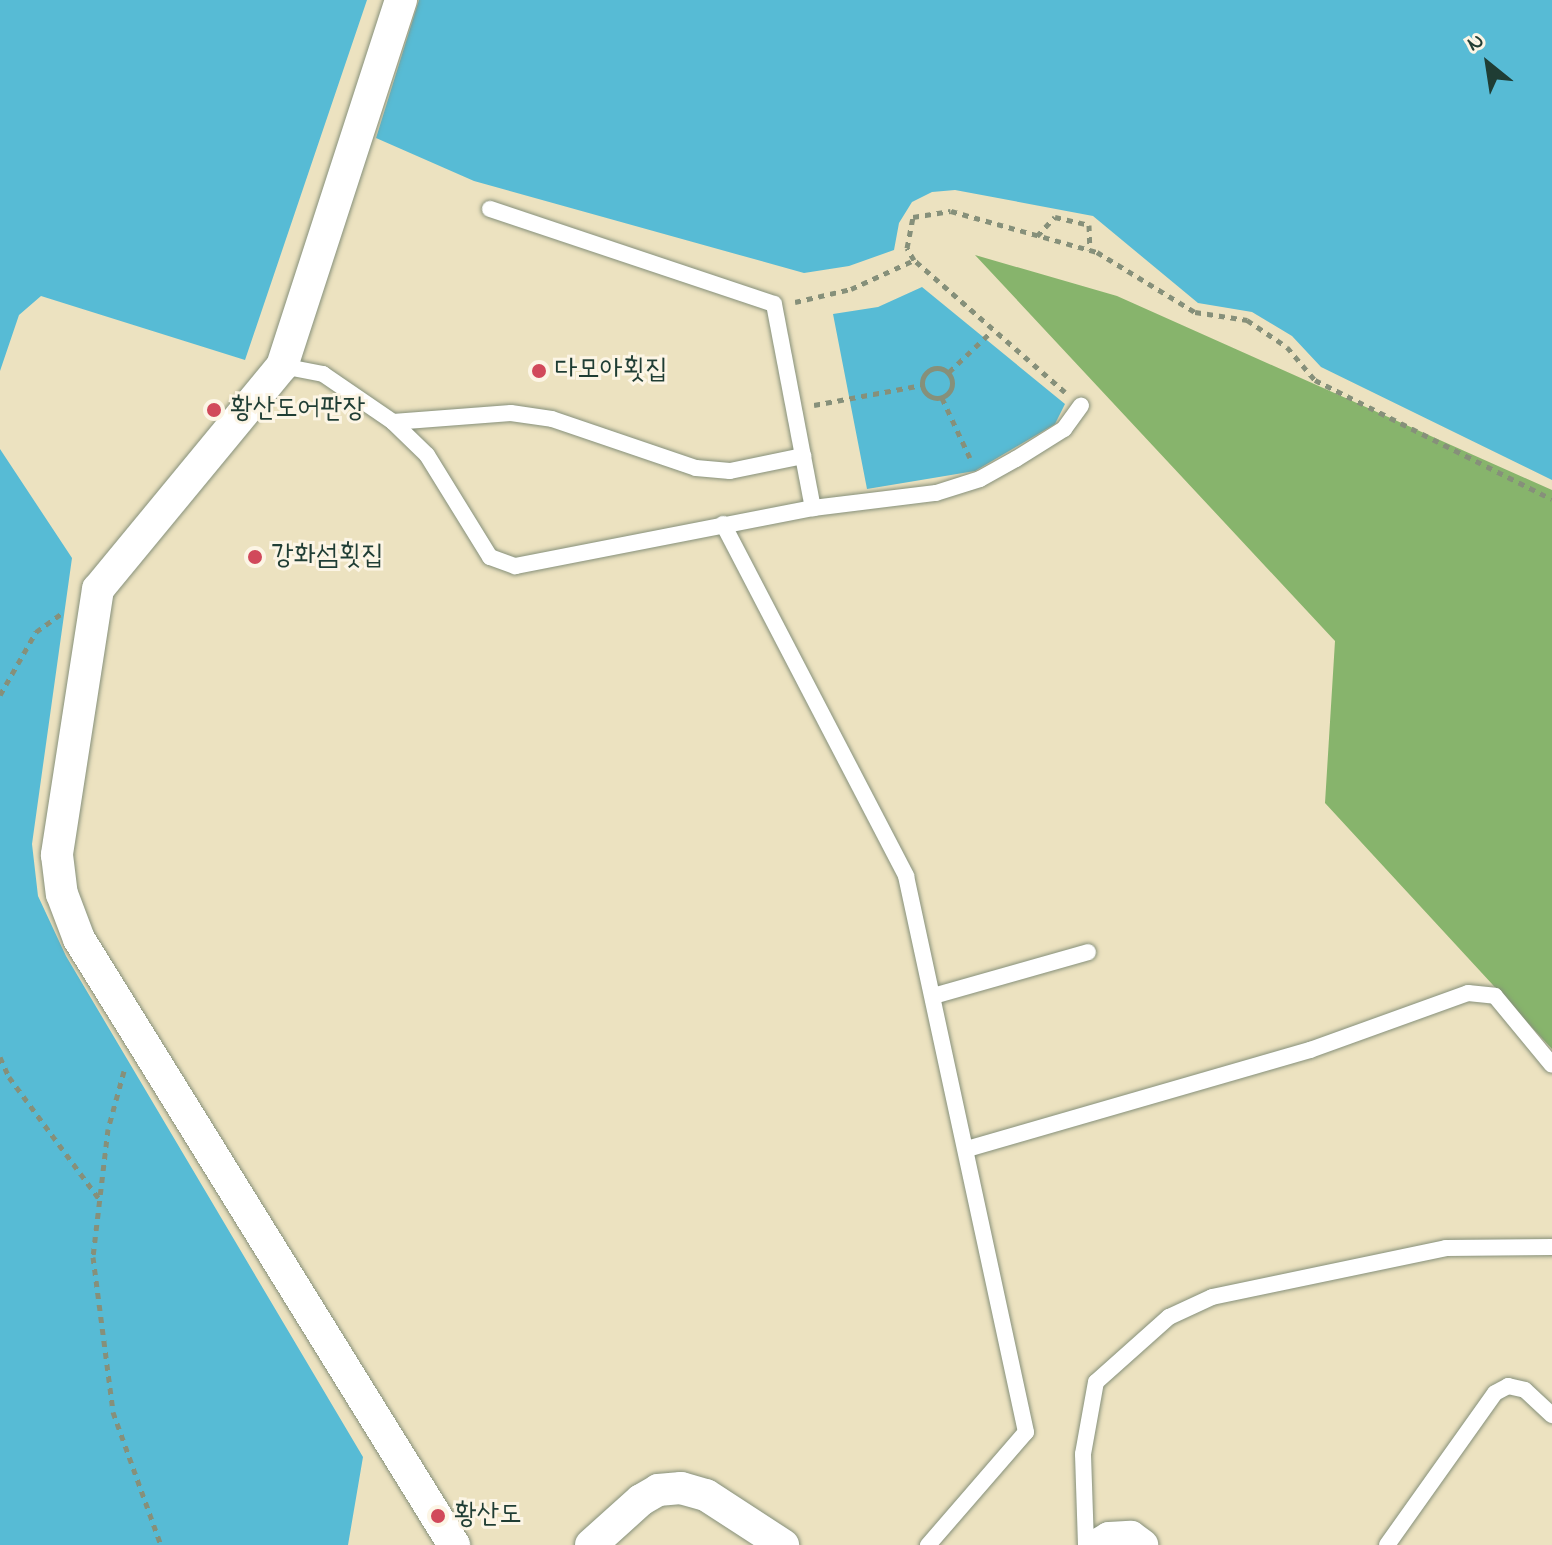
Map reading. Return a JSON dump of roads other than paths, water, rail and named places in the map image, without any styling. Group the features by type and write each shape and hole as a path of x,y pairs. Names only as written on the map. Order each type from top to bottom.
{"street":[{"path":"401,0 282,366 98,589 57,855 62,894 79,939 134,1033 454,1545"},
{"path":"591,1545 641,1500 658,1490 681,1488 706,1495 783,1545"},
{"path":"1097,1545 1109,1538 1131,1537 1142,1545"}],"lane":[{"path":"490,209 774,304 813,508"},
{"path":"282,366 323,374 393,422 427,455 490,557 515,566 813,508 936,493 980,479 1064,429 1081,406"},
{"path":"393,422 511,413 552,419 696,468 730,471 803,456"},
{"path":"723,524 906,876 1026,1432 928,1545"},
{"path":"933,996 1088,952"},
{"path":"967,1149 1310,1050 1468,993 1495,996 1552,1065"},
{"path":"1086,1545 1083,1454 1096,1382 1169,1317 1212,1297 1446,1248 1552,1247"},
{"path":"1387,1545 1495,1393 1508,1386 1525,1390 1552,1415"}],"water":[{"path":"0,0 367,0 245,360 41,296 19,315 0,371"},
{"path":"419,0 1552,0 1552,480 1321,367 1292,336 1252,312 1198,303 1093,216 955,190 932,192 912,202 899,223 894,250 849,266 804,273 474,181 376,138"},
{"path":"922,287 1065,404 1055,424 975,471 867,489 833,314 878,307"},
{"path":"0,449 72,558 32,844 38,896 66,956 363,1457 348,1545 0,1545"}],"place":[{"name":"다모아횟집","path":"539,371"},
{"name":"황산도어판장","path":"214,410"},
{"name":"강화섬횟집","path":"255,557"},
{"name":"황산도","path":"438,1516"}]}
